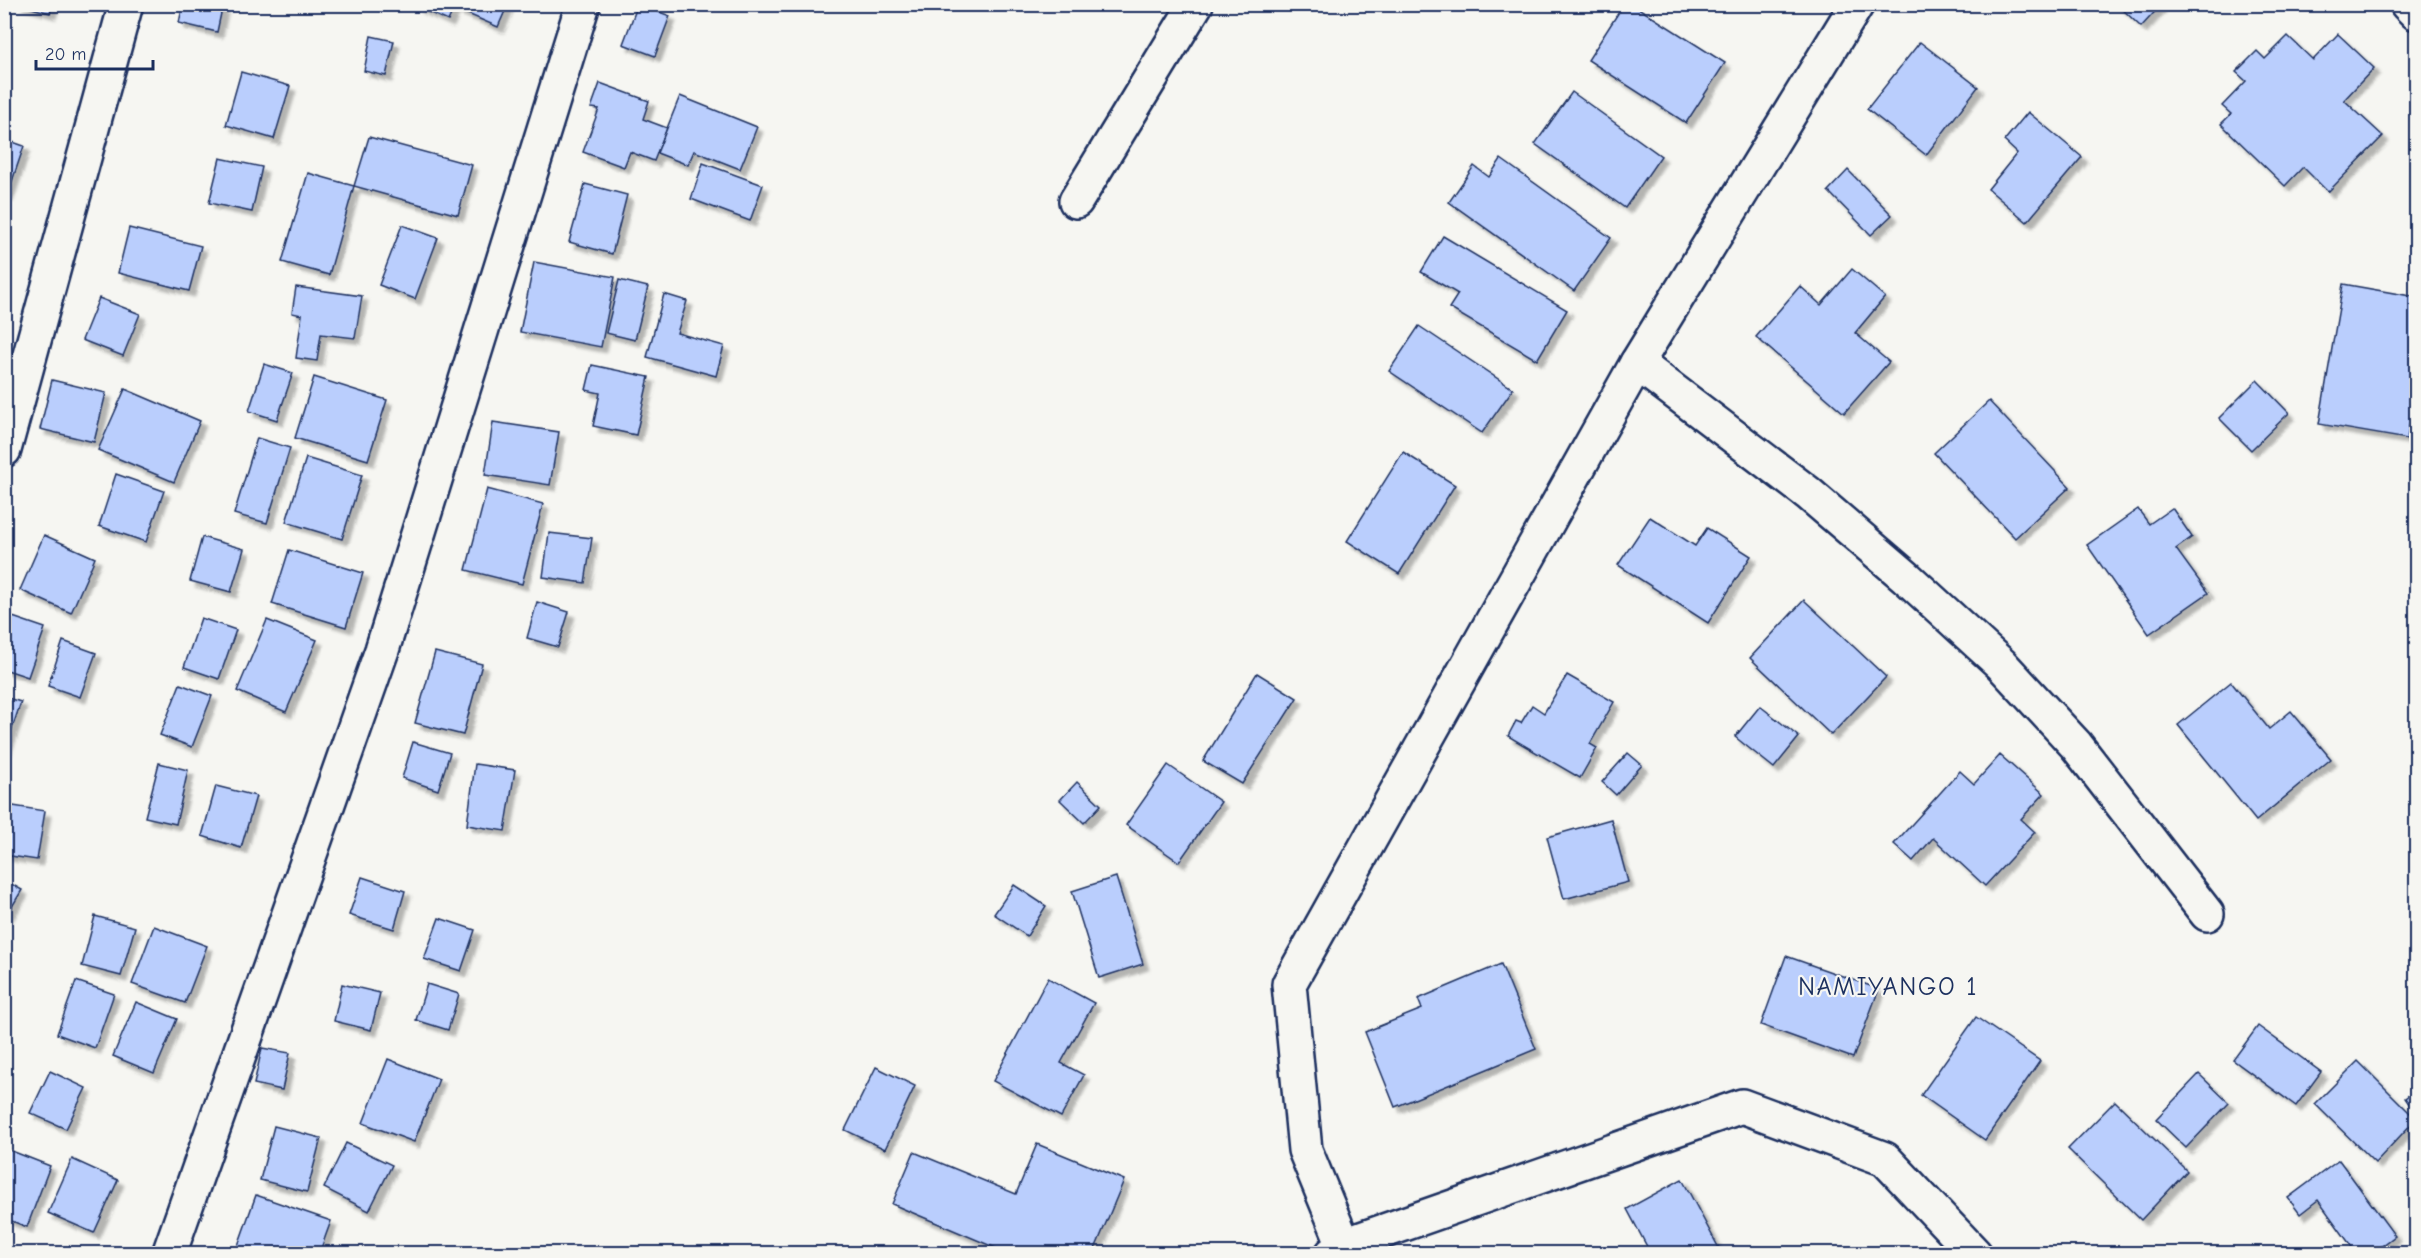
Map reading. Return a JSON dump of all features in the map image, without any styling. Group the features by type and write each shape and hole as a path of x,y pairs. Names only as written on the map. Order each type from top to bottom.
{"street":[{"path":"4,450 126,4"},
{"path":"169,1254 382,650 583,4"},
{"path":"1076,201 1196,4"},
{"path":"1857,4 1637,363 1289,984 1305,1150 1338,1249 1742,1106 1885,1159 1975,1254"},
{"path":"2407,4 2416,13"},
{"path":"1637,363 1808,493 1906,577 2001,664 2076,745 2207,914"}],"building":[{"path":"17,4 53,4 50,13"},
{"path":"183,4 223,4 217,32 179,23"},
{"path":"419,4 508,4 498,27 454,8 448,21 417,7"},
{"path":"638,4 670,16 655,56 623,44"},
{"path":"1624,4 1632,4 1725,63 1686,123 1588,60"},
{"path":"2117,4 2162,4 2141,27"},
{"path":"2338,34 2374,68 2344,100 2383,136 2328,192 2303,167 2285,186 2221,124 2231,114 2222,106 2246,81 2236,72 2257,51 2265,59 2288,36 2313,60"},
{"path":"371,36 394,41 386,76 364,71"},
{"path":"1920,42 1978,87 1926,155 1867,109"},
{"path":"241,72 290,86 274,139 226,125"},
{"path":"600,83 649,101 643,119 667,128 654,161 630,152 624,167 583,152 599,109 591,108"},
{"path":"1572,92 1661,156 1625,208 1535,144"},
{"path":"680,96 757,127 740,169 694,151 688,165 657,153"},
{"path":"2028,112 2082,157 2027,222 1988,189 2017,153 2004,141"},
{"path":"369,137 472,165 458,215 354,186"},
{"path":"4,139 24,146 7,196 4,195"},
{"path":"220,158 262,167 252,212 209,203"},
{"path":"1501,159 1611,238 1574,291 1449,202 1474,166 1489,177"},
{"path":"703,163 763,185 750,221 691,199"},
{"path":"1848,170 1892,215 1871,235 1828,191"},
{"path":"308,173 354,186 329,275 282,262"},
{"path":"585,184 627,195 612,254 569,242"},
{"path":"402,225 438,238 415,299 379,285"},
{"path":"129,228 201,246 189,291 118,273"},
{"path":"1443,236 1567,310 1537,360 1449,308 1458,294 1421,272"},
{"path":"534,262 615,277 601,347 520,332"},
{"path":"1852,269 1885,297 1855,333 1889,362 1844,413 1756,337 1800,286 1821,305"},
{"path":"619,280 648,287 635,340 606,333"},
{"path":"2343,284 2416,297 2416,383 2407,439 2319,424"},
{"path":"296,287 362,296 355,338 321,334 317,361 296,358 302,315 292,313"},
{"path":"664,294 687,301 677,333 724,346 716,376 647,357"},
{"path":"99,298 140,314 123,356 82,340"},
{"path":"1419,326 1513,389 1482,433 1389,371"},
{"path":"264,364 293,373 277,420 249,411"},
{"path":"592,365 649,377 636,435 593,426 600,393 586,390"},
{"path":"314,377 387,400 368,460 295,438"},
{"path":"52,380 106,393 94,442 40,429"},
{"path":"2257,380 2289,413 2251,450 2219,418"},
{"path":"125,389 200,421 174,482 98,450"},
{"path":"1989,401 2070,487 2015,538 1934,453"},
{"path":"493,422 559,432 550,485 485,475"},
{"path":"257,438 290,448 267,523 234,514"},
{"path":"1403,452 1455,485 1399,574 1347,541"},
{"path":"306,458 362,475 342,539 286,522"},
{"path":"116,474 164,491 146,542 99,526"},
{"path":"487,489 543,504 522,584 466,570"},
{"path":"2172,508 2192,537 2176,549 2208,593 2149,634 2087,545 2138,509 2149,524"},
{"path":"1650,517 1695,546 1707,528 1751,556 1708,623 1618,565"},
{"path":"549,533 592,538 585,583 543,577"},
{"path":"44,535 95,558 71,613 20,590"},
{"path":"202,537 244,549 231,592 190,581"},
{"path":"289,550 363,573 346,627 272,604"},
{"path":"1804,600 1886,677 1831,735 1750,658"},
{"path":"537,602 569,612 558,647 527,638"},
{"path":"4,614 45,628 28,677 4,669"},
{"path":"201,618 236,630 219,679 184,667"},
{"path":"267,620 317,640 286,712 237,691"},
{"path":"63,641 96,653 80,697 48,686"},
{"path":"435,652 482,664 463,735 415,723"},
{"path":"1257,673 1297,698 1242,784 1203,761"},
{"path":"1567,675 1614,702 1590,744 1597,748 1580,778 1508,736 1516,721 1521,723 1532,705 1544,713"},
{"path":"2231,682 2269,729 2291,711 2331,759 2256,821 2178,725"},
{"path":"180,684 212,696 192,747 160,735"},
{"path":"4,697 21,702 4,752"},
{"path":"1760,706 1799,737 1774,768 1735,737"},
{"path":"413,742 450,753 438,790 402,778"},
{"path":"1628,753 1642,765 1616,795 1602,782"},
{"path":"2000,755 2044,794 2021,819 2035,832 1985,886 1933,838 1913,861 1894,844 1960,771 1974,784"},
{"path":"159,763 188,770 176,824 145,817"},
{"path":"475,764 515,770 505,831 467,825"},
{"path":"1168,765 1221,802 1179,862 1126,825"},
{"path":"1077,782 1101,805 1084,823 1060,800"},
{"path":"216,786 256,796 241,848 202,836"},
{"path":"7,805 45,811 37,860 4,855 4,821"},
{"path":"1611,819 1628,882 1564,899 1547,837"},
{"path":"362,877 405,891 394,929 349,915"},
{"path":"1116,877 1143,964 1099,978 1072,891"},
{"path":"4,880 22,890 4,920"},
{"path":"1014,885 1046,906 1027,936 994,914"},
{"path":"95,916 135,927 121,976 82,966"},
{"path":"439,918 475,930 461,971 424,959"},
{"path":"154,926 207,946 185,1003 132,984"},
{"path":"1786,956 1879,989 1853,1058 1761,1025"},
{"path":"1501,964 1536,1049 1395,1107 1365,1032 1422,1009 1418,999"},
{"path":"1048,978 1094,1003 1061,1063 1084,1075 1061,1117 993,1081"},
{"path":"76,981 114,994 95,1048 57,1034"},
{"path":"342,984 380,993 371,1030 334,1021"},
{"path":"427,984 459,994 448,1030 416,1020"},
{"path":"136,1002 177,1019 154,1073 113,1056"},
{"path":"1976,1017 2040,1061 1985,1140 1921,1095"},
{"path":"2258,1026 2321,1072 2296,1106 2233,1060"},
{"path":"262,1048 290,1053 282,1090 254,1084"},
{"path":"388,1059 439,1079 414,1142 363,1123"},
{"path":"2358,1061 2416,1119 2375,1163 2315,1104"},
{"path":"876,1067 915,1086 885,1149 845,1130"},
{"path":"50,1071 86,1088 66,1129 30,1113"},
{"path":"2199,1074 2229,1103 2186,1148 2156,1119"},
{"path":"2416,1090 2416,1114 2405,1098"},
{"path":"2115,1101 2187,1171 2141,1220 2068,1149"},
{"path":"274,1126 321,1138 307,1192 260,1180"},
{"path":"346,1143 392,1165 369,1211 324,1188"},
{"path":"1037,1144 1124,1180 1093,1254 1010,1254 892,1204 914,1152 1016,1194"},
{"path":"4,1148 50,1166 27,1227 4,1218"},
{"path":"72,1159 118,1180 94,1233 48,1213"},
{"path":"2339,1160 2395,1236 2371,1254 2357,1254 2318,1200 2300,1214 2288,1198"},
{"path":"1682,1179 1722,1254 1651,1254 1627,1209"},
{"path":"256,1195 331,1221 319,1254 235,1254"}],"district":[{"name":"NAMIYANGO 1","path":"1888,987"}]}
